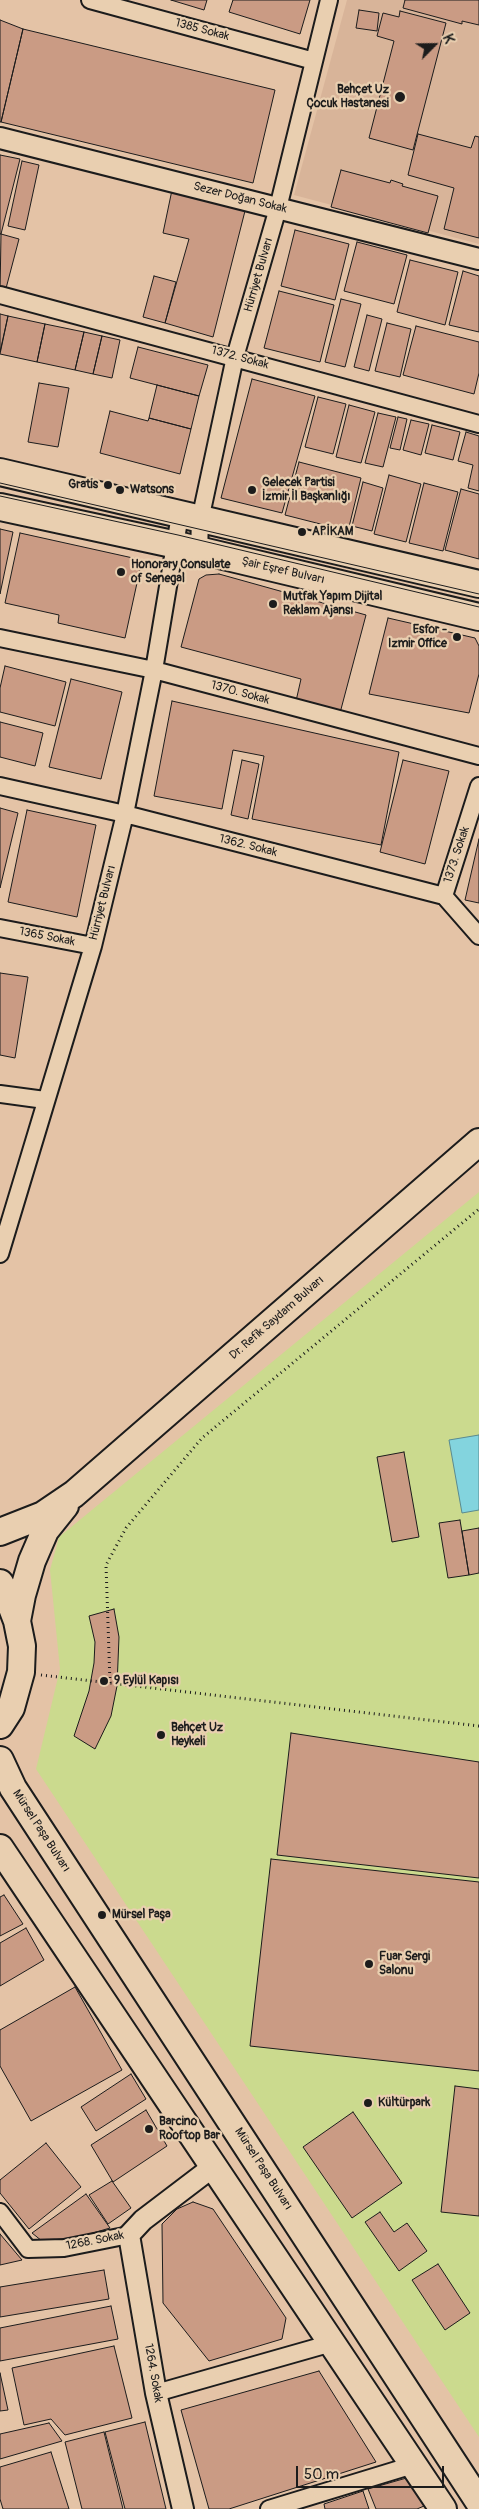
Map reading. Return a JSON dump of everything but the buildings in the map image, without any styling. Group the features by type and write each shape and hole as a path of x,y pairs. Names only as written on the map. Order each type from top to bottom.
{"main road":[{"path":"0,472 479,584"},
{"name":"Şair Eşref Bulvarı","path":"0,507 188,548 479,617"},
{"name":"Dr. Refik Saydam Bulvarı","path":"74,1494 479,1142"},
{"path":"0,1532 44,1515 74,1494"},
{"path":"18,1621 22,1595 42,1539 74,1494"},
{"path":"0,1583 18,1621 22,1646 21,1672 11,1708 0,1725"},
{"name":"Mürsel Paşa Bulvarı","path":"0,1760 13,1788 479,2502"},
{"path":"0,1848 443,2509"}],"street":[{"name":"1385 Sokak","path":"90,0 314,61"},
{"name":"Hürriyet Bulvarı","path":"0,1254 93,946 125,814 154,670 188,548 190,517 278,208 329,0"},
{"name":"Sezer Doğan Sokak","path":"0,138 479,259"},
{"name":"1372. Sokak","path":"0,296 235,357 479,424"},
{"path":"188,548 190,517"},
{"name":"1370. Sokak","path":"0,638 154,670 479,756"},
{"name":"1362. Sokak","path":"0,786 125,814 444,896"},
{"name":"1373. Sokak","path":"444,896 479,786"},
{"path":"444,896 479,936"},
{"name":"1365 Sokak","path":"0,928 93,946"},
{"path":"0,1094 45,1100"},
{"name":"1268. Sokak","path":"0,2212 28,2249 64,2248 129,2235 143,2220 214,2166"},
{"name":"1264. Sokak","path":"129,2235 156,2393 183,2509"},
{"path":"156,2393 332,2343"},
{"path":"269,2509 413,2465"}],"path":[{"path":"110,1683 106,1565 126,1528 202,1438 479,1210"},
{"path":"21,1672 479,1726"}],"shaded area":[{"name":"Behçet Uz Çocuk Hastanesi","path":"347,0 479,0 479,244 294,195"}],"green space":[{"name":"Kültürpark","path":"479,1192 479,2437 36,1769 60,1669 50,1570 59,1537"}],"water":[{"path":"479,1435 479,1510 462,1513 449,1440"}],"tram line":[{"path":"0,483 479,594"},
{"path":"0,496 178,535 479,607"}],"place":[{"name":"Behçet Uz Çocuk Hastanesi","path":"400,97"},
{"name":"Gratis","path":"108,485"},
{"name":"Watsons","path":"120,490"},
{"name":"Gelecek Partisi İzmir İl Başkanlığı","path":"252,490"},
{"name":"APİKAM","path":"302,532"},
{"name":"Honorary Consulate of Senegal","path":"121,572"},
{"name":"Mutfak Yapım Dijital Reklam Ajansı","path":"273,604"},
{"name":"Esfor - Izmir Office","path":"457,637"},
{"name":"9 Eylül Kapısı","path":"104,1681"},
{"name":"Behçet Uz Heykeli","path":"161,1735"},
{"name":"Mürsel Paşa","path":"102,1915"},
{"name":"Fuar Sergi Salonu","path":"369,1964"},
{"name":"Kültürpark","path":"368,2103"},
{"name":"Barcino Rooftop Bar","path":"149,2129"}]}
